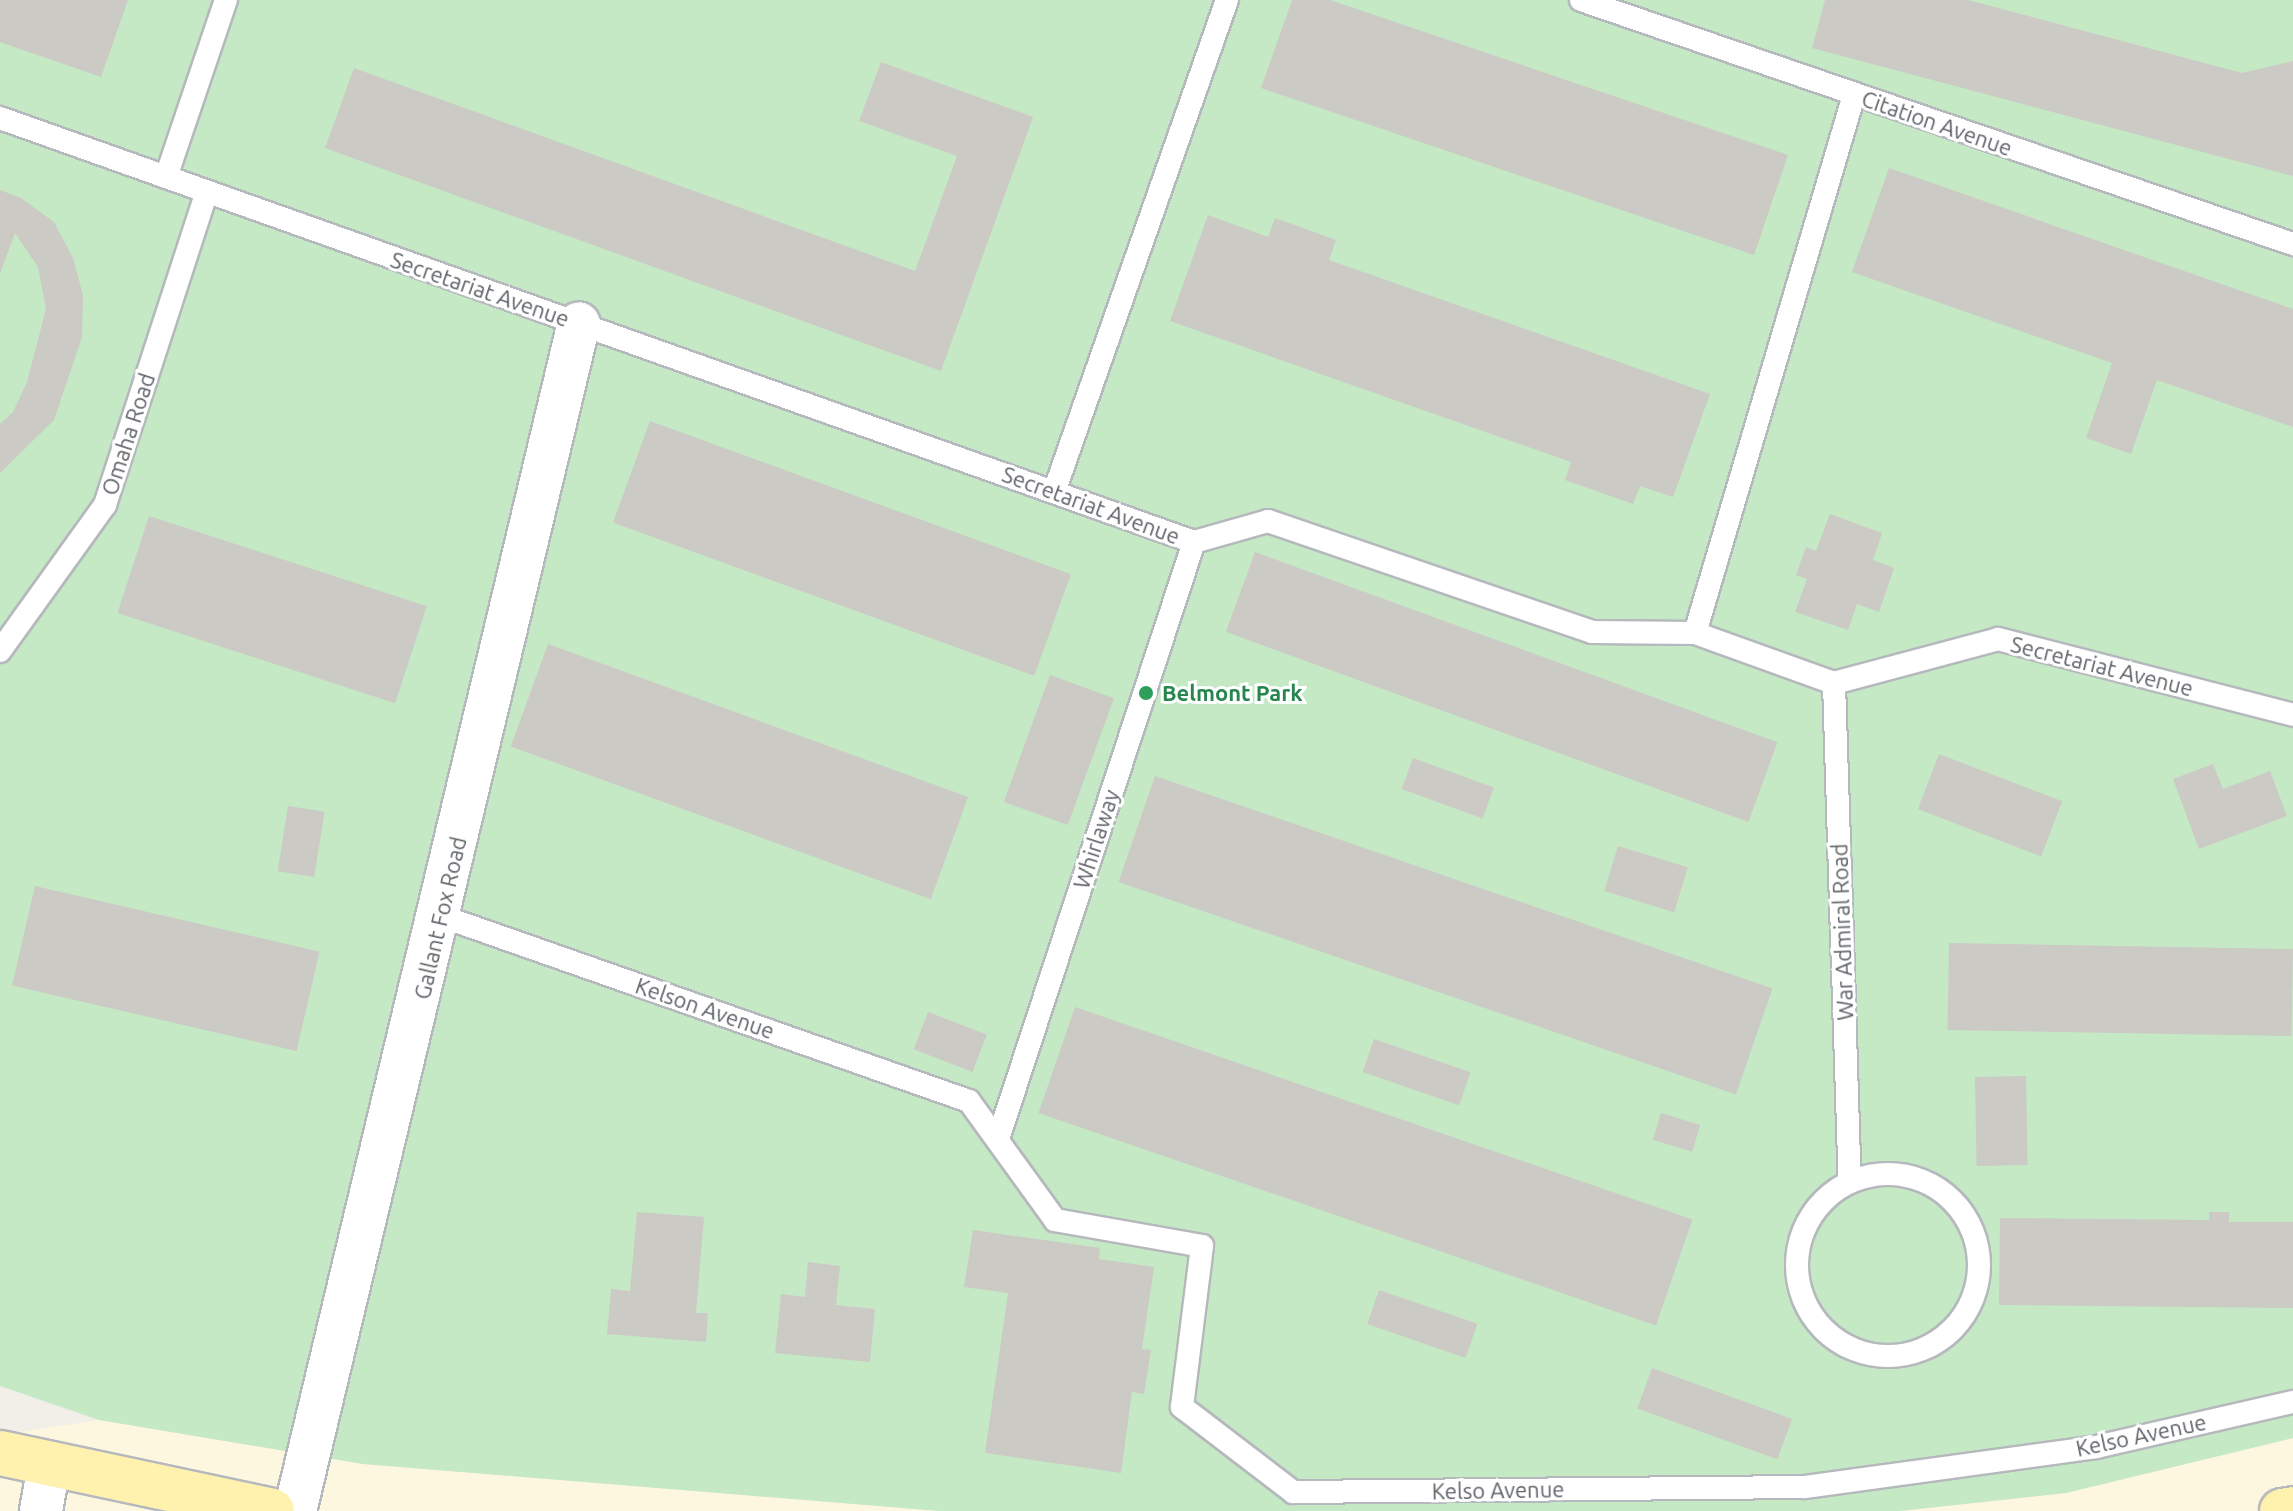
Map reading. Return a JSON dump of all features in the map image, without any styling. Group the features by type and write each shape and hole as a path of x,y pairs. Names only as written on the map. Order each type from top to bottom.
{"main road":[{"path":"0,1453 272,1511"},
{"path":"2282,1511 2293,1509"}],"street":[{"name":"Gallant Fox Road","path":"295,1511 441,916 579,323"},
{"path":"41,1511 49,1465"}],"lane":[{"path":"166,177 226,0"},
{"path":"1054,492 1227,0"},
{"name":"Citation Avenue","path":"1581,0 2293,244"},
{"path":"1695,633 1854,95"},
{"name":"Secretariat Avenue","path":"0,118 1194,542 1268,521 1592,632 1695,633 1834,683 1998,639 2293,715"},
{"name":"Omaha Road","path":"0,651 105,505 207,192"},
{"name":"Whirlaway","path":"999,1136 1194,542"},
{"name":"War Admiral Road","path":"1834,683 1850,1181"},
{"name":"Kelson Avenue","path":"441,916 969,1101"},
{"name":"Kelso Avenue","path":"969,1101 999,1136 1055,1220 1202,1246 1182,1407 1293,1492 1805,1487 2096,1447 2293,1402"},
{"path":"1881,1173 1912,1176 1941,1190 1963,1212 1977,1241 1980,1273 1971,1303 1953,1330 1930,1346 1902,1356 1873,1355 1845,1346 1822,1330 1805,1306 1796,1278 1797,1249 1806,1222 1823,1199 1850,1181 1881,1173"}],"shaded area":[{"path":"99,1420 363,1464 939,1511 0,1511 0,1435"},
{"path":"2293,1438 2293,1511 1900,1511 2066,1493"}],"green space":[{"name":"Belmont Park","path":"0,0 2293,0 2293,1438 2066,1493 1900,1511 939,1511 363,1464 99,1420 0,1386"}],"building":[{"path":"0,0 128,0 101,77 0,42"},
{"path":"1292,0 1330,0 1788,155 1754,255 1261,88"},
{"path":"1825,0 1968,0 2242,73 2293,61 2293,176 1812,48"},
{"path":"881,62 1033,117 941,371 325,148 354,68 915,271 957,156 859,121"},
{"path":"1889,168 2293,309 2293,427 2157,380 2131,454 2086,438 2112,363 1852,272"},
{"path":"0,190 21,198 54,222 73,258 83,295 82,337 54,420 0,473 0,424 13,412 27,382 46,309 38,267 15,233 0,274"},
{"path":"1208,215 1268,237 1275,218 1336,240 1329,260 1710,394 1673,497 1640,486 1633,504 1565,480 1571,462 1170,321"},
{"path":"650,421 1071,574 1034,676 613,522"},
{"path":"1830,514 1882,533 1873,560 1894,568 1879,612 1857,604 1848,630 1795,612 1807,579 1796,575 1806,547 1816,551"},
{"path":"149,516 427,606 395,703 117,613"},
{"path":"1255,552 1777,742 1748,822 1226,632"},
{"path":"548,644 968,797 931,899 511,746"},
{"path":"1050,675 1114,698 1068,825 1004,802"},
{"path":"1939,754 2062,801 2041,856 1918,809"},
{"path":"1413,758 1494,787 1483,818 1402,789"},
{"path":"2213,764 2223,789 2270,771 2287,816 2199,849 2173,779"},
{"path":"1155,776 1772,989 1736,1094 1119,882"},
{"path":"288,806 325,812 314,877 278,871"},
{"path":"1618,846 1688,867 1674,912 1604,891"},
{"path":"35,886 320,952 297,1051 12,985"},
{"path":"1949,943 2293,949 2291,1036 1947,1030"},
{"path":"1075,1007 1692,1220 1656,1325 1039,1113"},
{"path":"928,1012 987,1035 972,1072 914,1049"},
{"path":"1374,1039 1470,1072 1459,1105 1363,1072"},
{"path":"2026,1076 2028,1165 1977,1166 1975,1077"},
{"path":"1661,1113 1700,1125 1692,1152 1653,1140"},
{"path":"637,1212 704,1217 696,1313 708,1313 706,1342 607,1334 611,1289 630,1291"},
{"path":"2209,1212 2229,1212 2229,1222 2293,1222 2293,1308 1999,1305 2000,1218 2209,1220"},
{"path":"973,1230 1100,1248 1099,1259 1154,1267 1142,1349 1151,1350 1144,1394 1132,1392 1121,1473 985,1453 1008,1293 964,1287"},
{"path":"808,1262 840,1266 836,1305 875,1309 870,1362 775,1353 781,1294 805,1297"},
{"path":"1379,1290 1477,1324 1466,1358 1367,1324"},
{"path":"1652,1368 1792,1419 1777,1459 1637,1408"}],"place":[{"name":"Belmont Park","path":"1146,693"}]}
